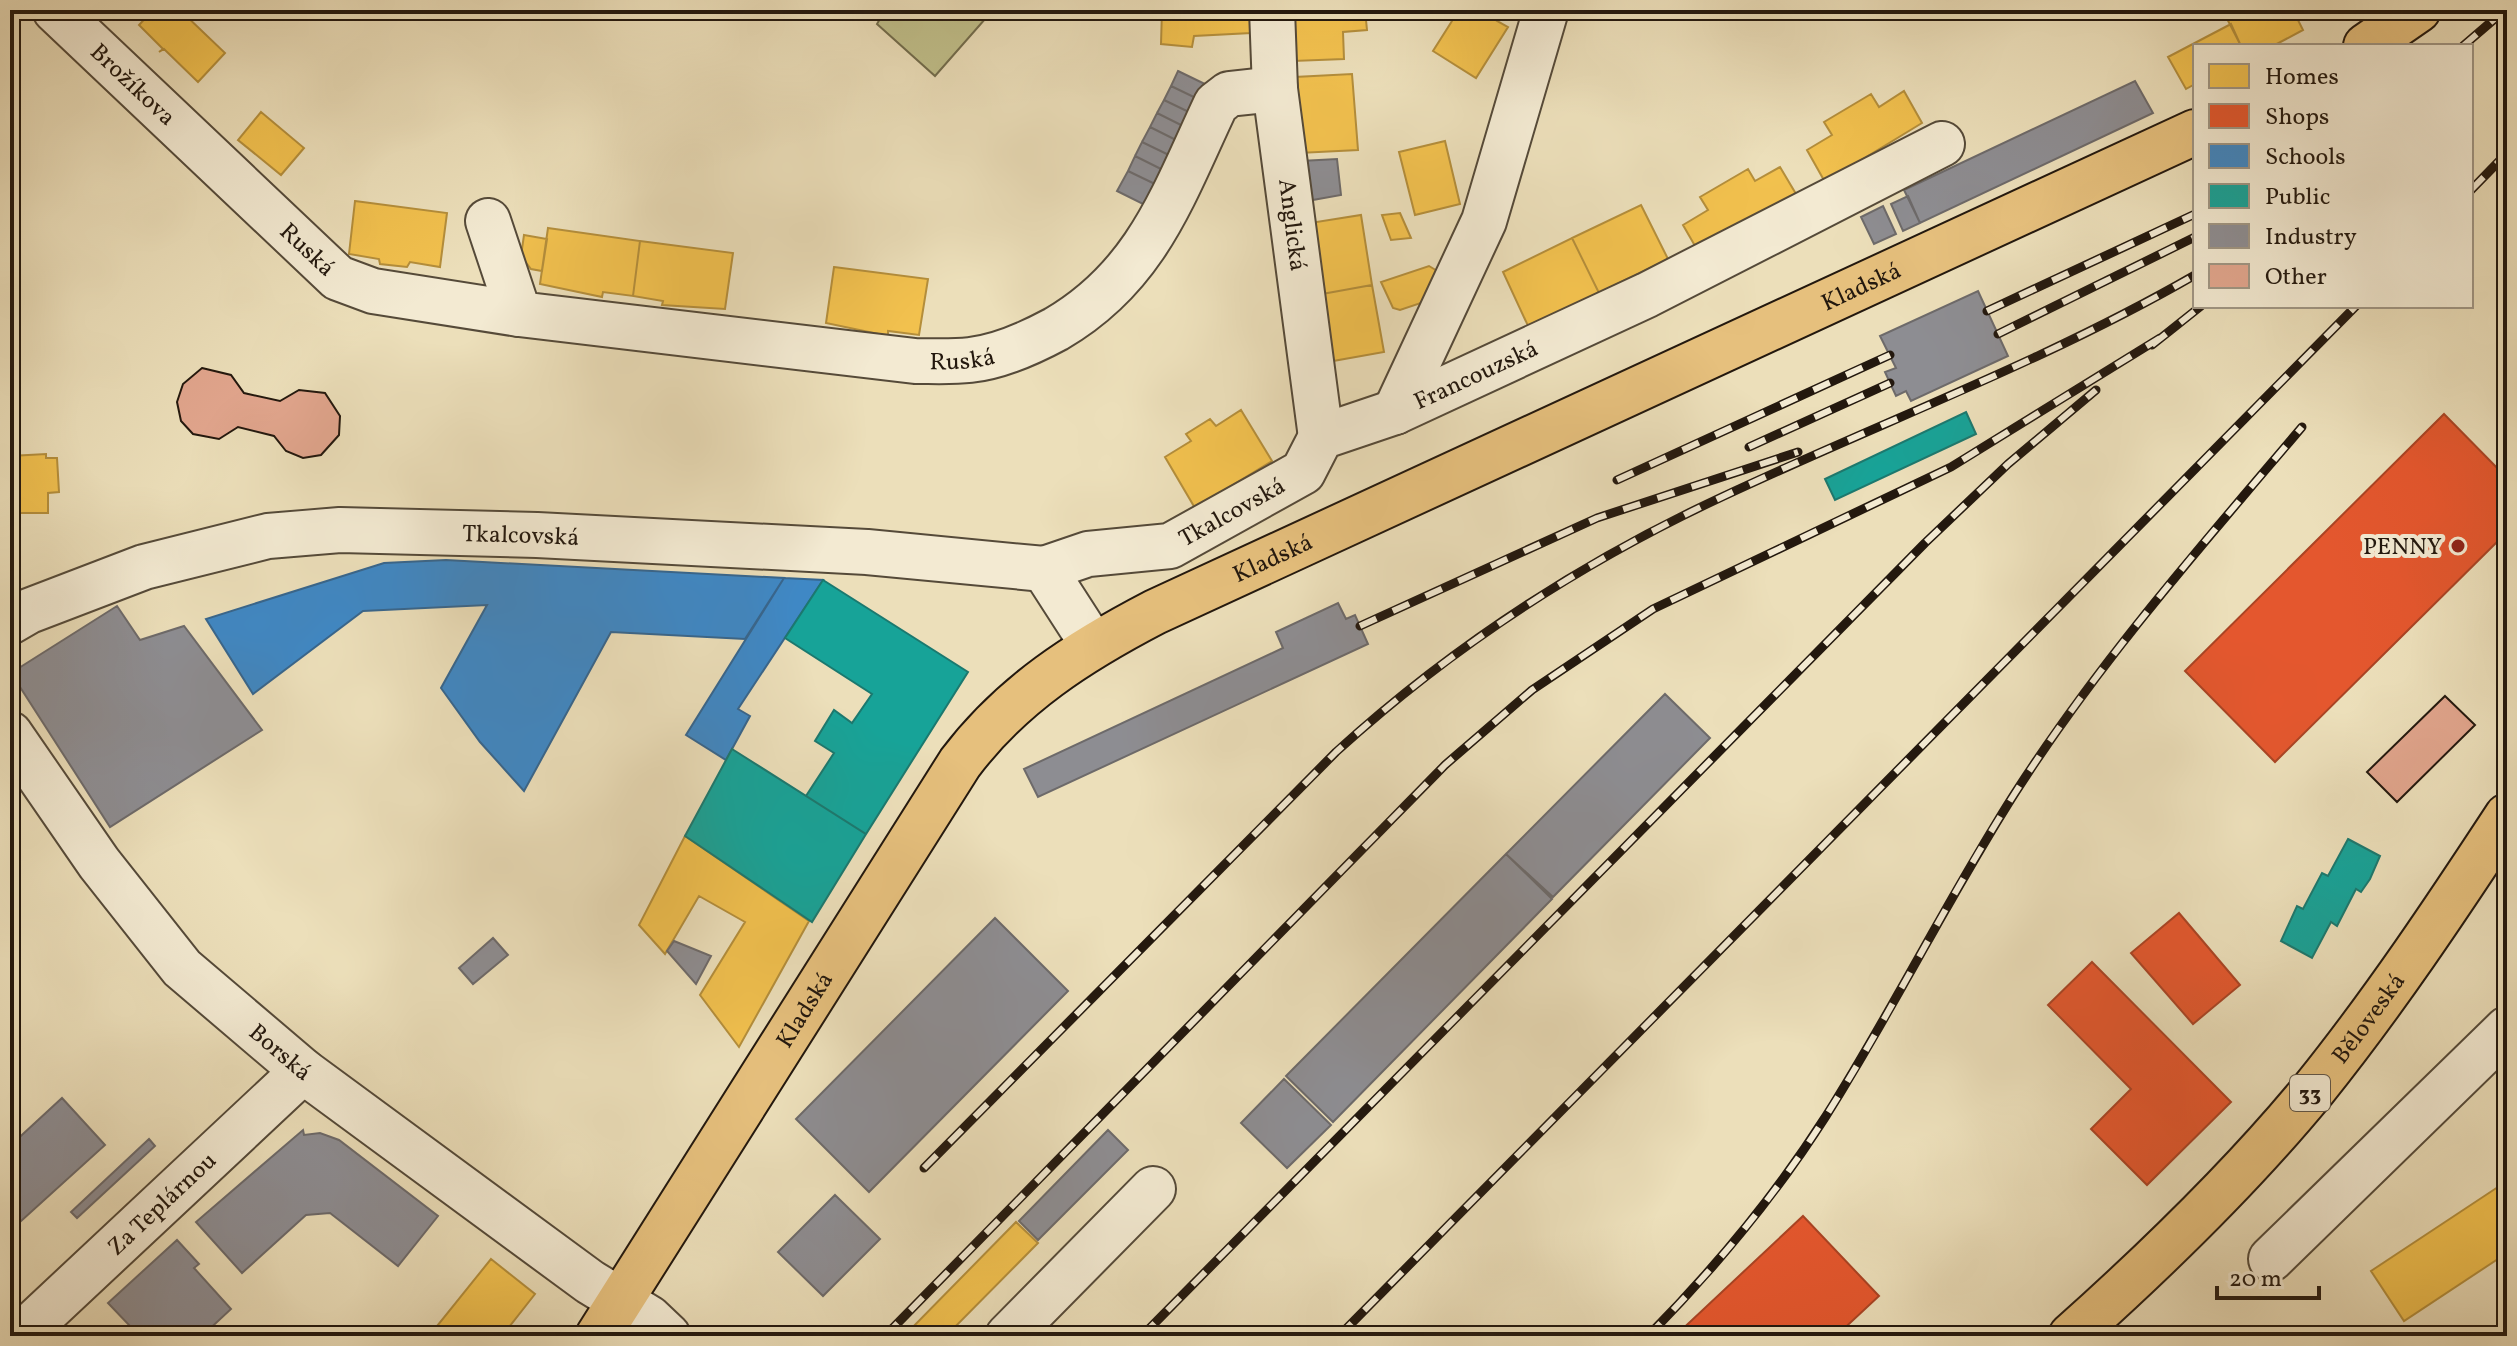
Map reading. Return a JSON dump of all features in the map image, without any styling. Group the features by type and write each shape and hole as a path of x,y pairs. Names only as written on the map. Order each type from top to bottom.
{"main road":[{"path":"2369,44 2418,10"},
{"name":"Kladská","path":"633,1322 960,763 980,737 1028,689 1093,645 1155,612 2193,133"},
{"name":"Běloveská","path":"2071,1336 2185,1229 2313,1090 2451,902 2507,816"}],"street":[{"name":"Brožíkova","path":"55,10 210,159"},
{"name":"Anglická","path":"1272,10 1275,89 1321,437"},
{"name":"Francouzská","path":"1395,412 1484,221 1546,10"},
{"name":"Ruská","path":"210,159 338,278 373,291 519,314 915,361 971,360 1001,353 1043,336 1107,294 1144,247 1216,104 1229,94 1275,89"},
{"name":"Francouzská","path":"1395,412 1647,295 1942,144"},
{"path":"488,221 519,314"},
{"path":"1321,437 1395,412"},
{"name":"Tkalcovská","path":"10,622 29,611 144,567 268,536 340,530 537,535 867,552 1044,569 1088,554 1170,546 1303,472 1321,437"},
{"path":"1044,569 1093,645"},
{"name":"Borská","path":"10,734 99,863 182,968 303,1071 633,1322"},
{"path":"2271,1259 2507,1029"},
{"name":"Za Teplárnou","path":"20,1336 303,1071"},
{"path":"1008,1336 1153,1189"}],"shaded area":[{"path":"885,10 993,10 935,76 877,24"}],"building: Homes":[{"path":"153,10 180,10 225,53 198,82 164,49 159,52 163,49 139,25"},
{"path":"1162,10 1250,10 1251,33 1194,36 1192,47 1161,44"},
{"path":"1290,10 1341,10 1341,12 1290,16"},
{"path":"1365,10 1367,30 1343,32 1344,59 1293,61 1290,16"},
{"path":"1459,10 1496,10 1502,13 1497,21 1508,27 1476,78 1433,51"},
{"path":"2229,10 2293,10 2303,30 2277,44 2240,44 2224,13"},
{"path":"2231,24 2240,44 2193,44 2193,85 2186,89 2168,57"},
{"path":"1352,74 1358,150 1299,153 1295,77"},
{"path":"1904,91 1922,123 1825,182 1807,150 1832,135 1824,122 1871,94 1879,107"},
{"path":"261,112 304,148 281,175 238,140"},
{"path":"1445,141 1460,204 1415,215 1399,152"},
{"path":"1780,167 1799,199 1702,258 1683,225 1708,210 1700,197 1748,169 1755,181"},
{"path":"355,201 447,213 440,267 410,262 407,267 380,264 379,259 349,254"},
{"path":"1641,205 1668,259 1599,293 1572,238"},
{"path":"1400,213 1411,238 1391,240 1382,215"},
{"path":"1361,215 1372,285 1322,294 1310,223"},
{"path":"548,228 640,241 633,296 603,292 602,297 540,284"},
{"path":"524,235 547,239 542,271 531,269 521,256"},
{"path":"1572,238 1599,293 1529,328 1503,272"},
{"path":"640,241 733,253 725,309 662,305 663,301 633,296"},
{"path":"1429,266 1439,272 1421,303 1400,310 1393,308 1381,282"},
{"path":"834,267 928,279 919,335 888,331 888,336 826,323"},
{"path":"1372,285 1384,352 1333,361 1322,294"},
{"path":"1241,410 1272,461 1195,508 1165,457 1191,441 1186,434 1210,419 1216,426"},
{"path":"46,454 46,458 57,458 59,492 48,493 48,513 10,513 10,456"},
{"path":"685,836 809,921 739,1047 700,995 745,922 699,896 665,954 639,925"},
{"path":"2507,1181 2507,1253 2404,1321 2371,1271"},
{"path":"1016,1222 1038,1243 946,1336 904,1336"},
{"path":"491,1259 535,1294 502,1336 429,1336"}],"building: Shops":[{"path":"2444,414 2507,478 2507,532 2275,762 2185,671"},
{"path":"2179,913 2240,985 2193,1024 2131,953"},
{"path":"2092,962 2231,1102 2147,1185 2091,1129 2131,1089 2048,1005"},
{"path":"1803,1216 1879,1296 1836,1336 1675,1336"}],"building: Schools":[{"path":"446,560 784,578 745,639 611,632 524,791 480,742 441,688 487,605 363,611 253,694 206,619 384,563"},
{"path":"784,578 823,580 738,709 750,716 726,760 686,735"}],"building: Public":[{"path":"1966,412 1976,434 1835,500 1825,479"},
{"path":"823,580 968,672 866,834 806,796 834,753 815,741 834,710 852,723 872,694 785,638"},
{"path":"732,749 866,834 812,922 685,836"},
{"path":"2348,839 2380,856 2370,879 2361,892 2356,889 2337,926 2331,922 2312,958 2281,941 2297,906 2303,909 2322,873 2328,876"}],"building: Industry":[{"path":"1178,71 1207,85 1200,100 1171,86"},
{"path":"2135,81 2153,113 1920,223 1904,190"},
{"path":"1171,86 1200,100 1193,114 1164,100"},
{"path":"1164,100 1193,114 1187,128 1157,113"},
{"path":"1157,113 1187,128 1180,142 1150,127"},
{"path":"1150,127 1180,142 1173,157 1142,142"},
{"path":"1142,142 1173,157 1165,171 1135,156"},
{"path":"1135,156 1165,171 1157,185 1128,171"},
{"path":"1337,159 1341,195 1307,201 1301,161"},
{"path":"1128,171 1157,185 1145,205 1117,191"},
{"path":"1908,196 1920,223 1903,231 1891,204"},
{"path":"1883,206 1896,234 1874,244 1861,217"},
{"path":"10,234 19,243 10,252"},
{"path":"1978,291 2008,356 1911,401 1906,391 1896,396 1885,372 1896,368 1880,336"},
{"path":"1338,603 1346,619 1355,615 1368,644 1038,797 1024,769 1283,648 1276,632"},
{"path":"117,606 140,640 184,626 262,730 110,827 11,673"},
{"path":"1665,694 1710,738 1553,897 1506,854"},
{"path":"1506,854 1552,899 1333,1122 1286,1076"},
{"path":"995,918 1068,991 869,1192 796,1119"},
{"path":"493,938 508,955 473,984 459,968"},
{"path":"674,941 711,956 696,984 667,951"},
{"path":"1284,1079 1331,1125 1287,1168 1241,1123"},
{"path":"62,1098 105,1145 10,1231 10,1146"},
{"path":"303,1130 304,1135 320,1133 339,1140 438,1216 398,1266 330,1213 306,1215 242,1273 196,1222"},
{"path":"1108,1130 1128,1150 1038,1240 1019,1221"},
{"path":"149,1139 155,1146 77,1218 71,1212"},
{"path":"835,1195 880,1239 823,1296 778,1252"},
{"path":"177,1240 199,1264 194,1268 231,1309 202,1336 128,1336 125,1332 130,1326 108,1303"}],"building: Other":[{"path":"202,368 231,375 244,393 280,401 299,390 325,393 340,416 339,435 321,455 303,458 286,451 274,436 238,427 219,439 193,434 181,421 177,402 183,384"},
{"path":"2445,696 2475,725 2397,802 2367,772"}],"railway":[{"path":"2465,44 2505,10"},
{"path":"2473,188 2507,153"},
{"path":"1987,311 2193,215"},
{"path":"1998,334 2193,238"},
{"path":"924,1168 1336,752 1466,646 1560,584 1657,529 2076,338 2193,276"},
{"path":"2152,345 2198,308"},
{"path":"1339,1336 2354,308"},
{"path":"885,1336 1445,765 1532,690 1653,609 1951,467 2160,338"},
{"path":"1617,480 1890,355"},
{"path":"1749,447 1890,383"},
{"path":"1142,1336 1925,543 2008,464 2096,390"},
{"path":"1648,1336 1743,1230 1806,1146 1874,1036 1990,833 2081,697 2152,605 2302,427"},
{"path":"1360,626 1597,518 1798,452"}],"place":[{"name":"PENNY","path":"2458,546"}]}
